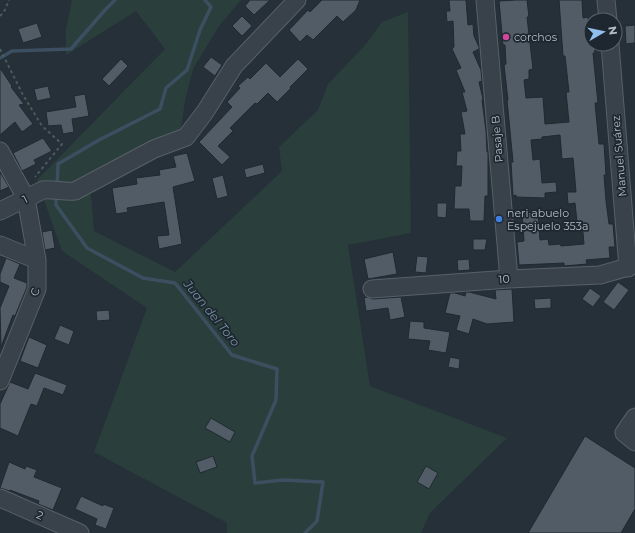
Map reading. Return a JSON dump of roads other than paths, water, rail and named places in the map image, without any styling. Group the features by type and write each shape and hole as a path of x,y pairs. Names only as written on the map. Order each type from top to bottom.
{"street":[{"path":"37,194 75,191 154,149 186,137 205,112 234,66 297,0"},
{"name":"Pasaje B","path":"485,0 509,279"},
{"path":"606,0 607,12"},
{"name":"Manuel Suárez","path":"611,52 632,266"},
{"name":"C","path":"0,151 37,194 37,289 0,381"},
{"name":"1","path":"0,212 37,194"},
{"path":"0,245 36,260"},
{"name":"10","path":"372,289 509,279 600,275 632,266"},
{"path":"635,417 624,433 635,442"},
{"name":"2","path":"0,498 80,533"}],"waterway":[{"path":"0,58 12,51 71,49 115,0"},
{"name":"Juan del Toro","path":"57,187 58,164 99,140 160,109 166,88 187,70 200,30 211,7 205,0"},
{"name":"Juan del Toro","path":"56,195 56,205 87,248 143,278 175,283 232,355 277,369 276,400 252,456 255,483 283,480 323,482 317,521 305,533"}],"place":[{"name":"corchos","path":"506,37"},
{"name":"neri abuelo Espejuelo 353a","path":"499,219"}]}
